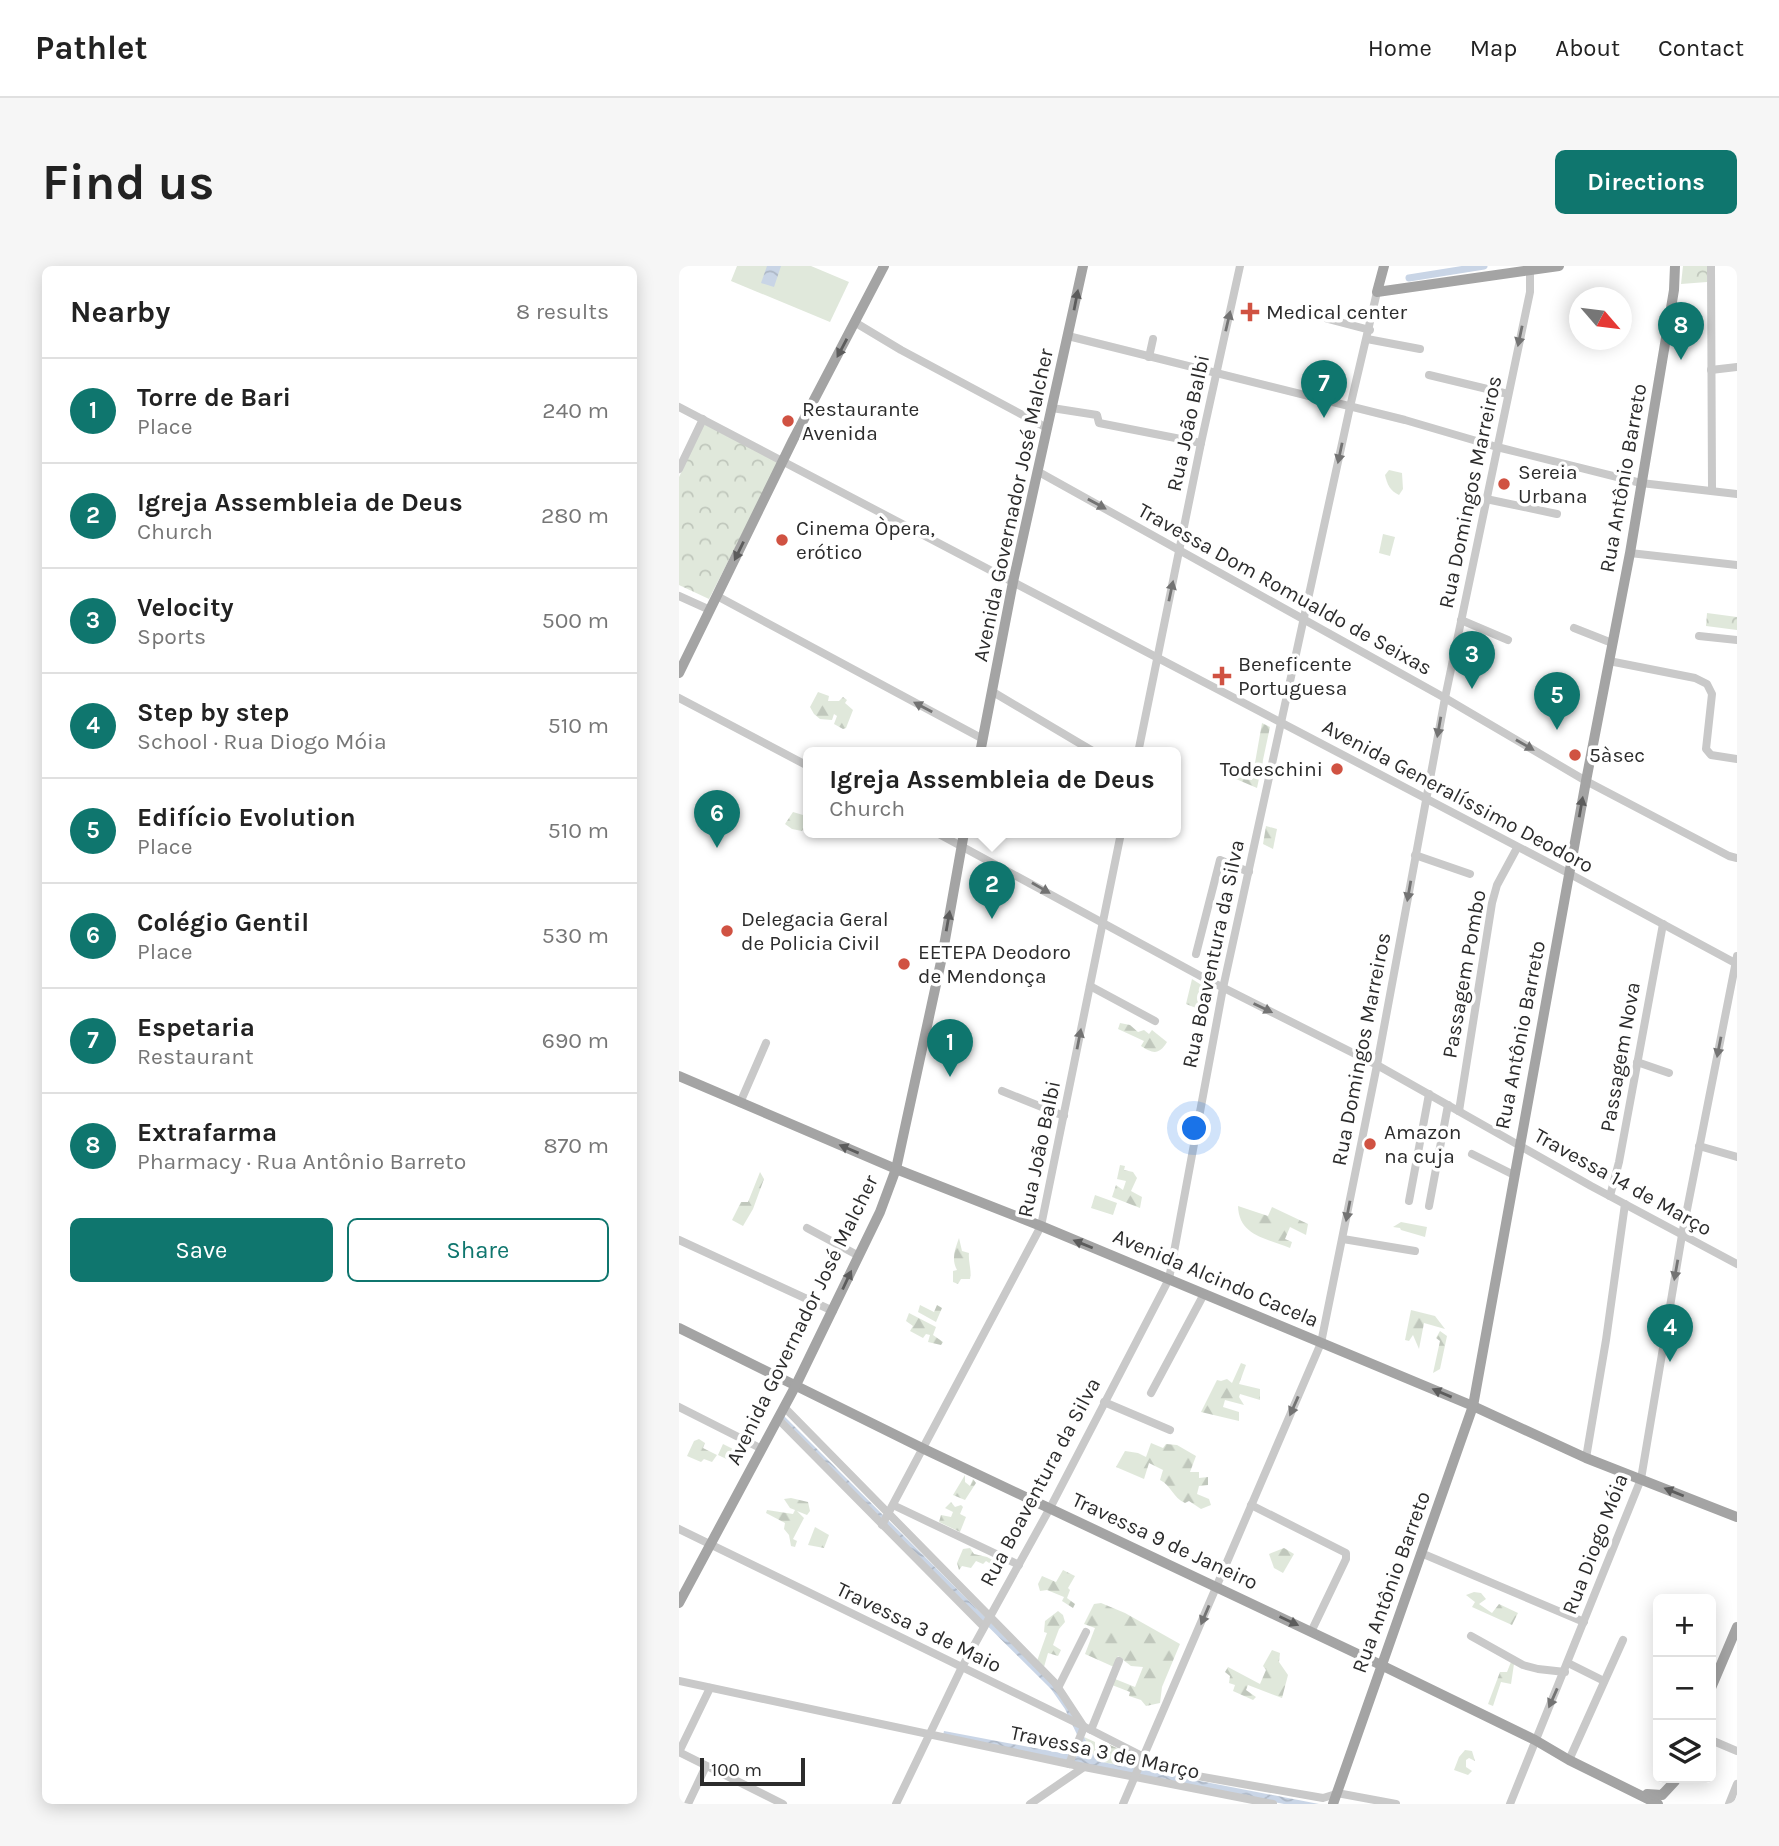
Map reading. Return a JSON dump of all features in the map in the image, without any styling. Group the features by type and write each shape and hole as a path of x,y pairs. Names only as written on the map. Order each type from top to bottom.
{"main road":[{"path":"679,673 884,266"},
{"name":"Avenida Governador José Malcher","path":"981,747 1013,582 1083,266"},
{"name":"Rua Boaventura da Silva","path":"1377,292 1384,266"},
{"path":"1377,292 1559,266"},
{"name":"Rua Antônio Barreto","path":"1336,1796 1473,1406 1630,553 1674,290 1675,266"},
{"name":"Avenida Governador José Malcher","path":"679,1603 833,1311 880,1212 896,1169 942,957 963,838"},
{"name":"Avenida Alcindo Cacela","path":"679,1076 896,1169 1041,1226 1473,1406 1587,1458 1737,1517"},
{"name":"Travessa 9 de Janeiro","path":"679,1328 924,1448 1381,1665 1658,1804"},
{"path":"1716,1679 1734,1646 1737,1627"},
{"path":"1633,1790 1658,1796 1672,1783"},
{"path":"1672,1804 1669,1801 1669,1791 1673,1783"}],"street":[{"name":"Rua João Balbi","path":"1139,747 1240,266"},
{"path":"1711,266 1711,491"},
{"name":"Rua Domingos Marreiros","path":"1123,1804 1321,1343 1377,1065 1444,698 1530,292 1530,269"},
{"name":"Rua Boaventura da Silva","path":"983,1626 1050,1508 1169,1279 1223,988 1377,292"},
{"path":"1328,320 1420,349"},
{"path":"856,323 1047,428"},
{"path":"1069,336 1641,483 1737,494"},
{"path":"1149,357 1153,339"},
{"path":"1711,370 1737,367"},
{"path":"1429,375 1508,394"},
{"name":"Avenida Generalíssimo Deodoro","path":"679,407 1736,961"},
{"path":"1052,408 1097,415 1098,423 1201,443"},
{"path":"679,469 703,419"},
{"name":"Travessa Dom Romualdo de Seixas","path":"1037,471 1444,698 1586,781 1737,858"},
{"path":"1486,499 1557,514"},
{"path":"1630,553 1737,565"},
{"path":"679,596 710,610"},
{"path":"717,596 983,739"},
{"path":"1461,621 1508,640"},
{"path":"1574,628 1612,643"},
{"path":"1699,636 1737,640"},
{"path":"1609,661 1695,678 1707,684 1712,694 1706,749 1711,755 1737,759"},
{"path":"993,692 1086,747"},
{"path":"679,698 803,762"},
{"name":"Travessa 14 de Março","path":"946,838 1223,988 1377,1065 1737,1264"},
{"name":"Rua João Balbi","path":"882,1524 1041,1226 1121,838"},
{"name":"Passagem Pombo","path":"1459,1111 1492,903 1497,885 1517,848"},
{"path":"1415,855 1470,874"},
{"path":"1196,954 1220,860 1249,872"},
{"name":"Passagem Nova","path":"1610,1196 1663,924"},
{"name":"Rua Diogo Móia","path":"1510,1804 1641,1479 1682,1235 1736,961"},
{"path":"1090,986 1155,1021"},
{"path":"740,1103 766,1043"},
{"path":"1637,1062 1669,1073"},
{"path":"1002,1091 1064,1116"},
{"path":"1409,1201 1429,1094"},
{"path":"1429,1206 1448,1105"},
{"path":"1699,1146 1737,1157"},
{"path":"1472,1154 1514,1175"},
{"path":"1587,1458 1625,1204"},
{"path":"807,1228 859,1255"},
{"path":"1343,1239 1415,1251"},
{"path":"679,1240 833,1311"},
{"path":"1151,1394 1203,1294"},
{"path":"1104,1402 1170,1430"},
{"path":"679,1407 762,1449"},
{"path":"784,1407 890,1511 1058,1688 1083,1730"},
{"path":"778,1419 983,1626 896,1804"},
{"path":"1251,1504 1346,1553 1346,1559 1311,1632"},
{"path":"890,1511 1019,1565"},
{"name":"Travessa 3 de Maio","path":"679,1529 1144,1758"},
{"path":"1421,1553 1584,1622"},
{"path":"1058,1688 1086,1632"},
{"path":"1471,1636 1523,1665 1538,1670 1566,1668 1604,1681"},
{"path":"1569,1759 1623,1640"},
{"path":"1071,1760 1083,1730 1119,1661"},
{"name":"Travessa 3 de Março","path":"679,1681 1071,1760 1084,1767 1246,1802 1273,1804"},
{"path":"710,1688 679,1752 783,1804"},
{"path":"1716,1742 1737,1751"},
{"name":"Travessa 3 de Março","path":"1144,1758 1153,1766 1180,1773 1323,1798 1336,1796 1395,1804"},
{"path":"688,1804 706,1766"},
{"path":"1030,1804 1084,1767"},
{"path":"1729,1804 1737,1784"}],"green space":[{"path":"737,266 811,266 849,282 830,322 731,281"},
{"path":"1683,266 1707,266 1707,282 1681,284"},
{"path":"704,424 779,461 709,599 679,585 679,477"},
{"path":"1389,470 1402,473 1403,489 1399,495 1391,489 1387,481 1385,475"},
{"path":"1383,534 1395,537 1390,556 1379,553"},
{"path":"1707,613 1737,617 1737,630 1706,626"},
{"path":"818,692 829,696 828,701 839,701 843,697 847,700 845,703 853,710 846,728 834,724 837,716 834,714 832,720 820,719 814,714 810,707"},
{"path":"1262,723 1270,727 1257,788 1236,779 1238,775 1252,780"},
{"path":"793,812 803,815 802,831 785,824"},
{"path":"1266,826 1277,829 1273,849 1263,844"},
{"path":"1192,979 1214,993 1207,1021 1195,1016 1196,1008 1186,1004"},
{"path":"1120,1023 1130,1025 1138,1032 1144,1030 1149,1034 1152,1030 1167,1042 1158,1051 1149,1051 1141,1046 1144,1041 1118,1029"},
{"path":"1120,1165 1125,1166 1124,1170 1133,1172 1137,1178 1131,1191 1142,1197 1140,1208 1112,1197 1116,1185 1123,1190 1126,1181 1117,1179"},
{"path":"760,1172 764,1179 753,1209 743,1226 732,1220 741,1202 748,1202"},
{"path":"1095,1195 1117,1203 1113,1215 1091,1208"},
{"path":"1238,1206 1268,1216 1272,1207 1308,1224 1306,1235 1290,1227 1285,1239 1292,1242 1290,1248 1263,1238 1243,1224"},
{"path":"1401,1222 1427,1227 1425,1237 1393,1227"},
{"path":"959,1238 962,1251 969,1253 970,1279 961,1279 958,1284 953,1282 953,1271 957,1270 954,1258"},
{"path":"920,1305 934,1312 937,1305 942,1308 936,1322 918,1312"},
{"path":"1411,1310 1435,1316 1445,1329 1424,1323 1419,1349 1413,1335 1409,1341 1405,1340"},
{"path":"909,1313 936,1327 933,1335 943,1342 941,1345 928,1342 930,1335 926,1334 923,1338 910,1331 913,1326 906,1321"},
{"path":"1440,1331 1447,1336 1440,1369 1433,1373 1440,1341 1436,1338"},
{"path":"1241,1363 1246,1365 1239,1384 1260,1389 1260,1400 1240,1394 1244,1405 1225,1400 1223,1407 1239,1412 1239,1421 1201,1412 1217,1380 1227,1379 1232,1383"},
{"path":"699,1439 705,1443 703,1448 717,1455 712,1462 704,1459 701,1462 687,1456 694,1441"},
{"path":"1151,1443 1163,1448 1166,1444 1177,1445 1196,1456 1190,1472 1199,1472 1199,1478 1208,1477 1208,1485 1199,1486 1197,1494 1209,1499 1211,1505 1201,1509 1189,1501 1181,1501 1160,1480 1163,1470 1149,1463 1144,1479 1116,1467 1125,1451 1146,1457"},
{"path":"723,1444 745,1455 739,1465 718,1455"},
{"path":"965,1475 965,1482 970,1486 973,1479 976,1483 965,1500 953,1495"},
{"path":"784,1499 808,1502 810,1511 807,1515 797,1511 804,1518 793,1539 797,1541 795,1547 791,1546 789,1535 784,1529 785,1523 766,1513 767,1510 793,1514 795,1510 790,1508"},
{"path":"951,1502 955,1507 963,1507 960,1514 966,1517 960,1532 939,1522 941,1515 951,1517 953,1512 945,1508"},
{"path":"815,1527 829,1535 824,1548 808,1545"},
{"path":"970,1548 974,1554 1004,1566 1002,1571 986,1561 983,1564 976,1561 971,1568 962,1566 959,1570 957,1563 963,1549"},
{"path":"1284,1548 1294,1554 1283,1573 1274,1568 1269,1554"},
{"path":"1063,1570 1075,1576 1068,1588 1070,1590 1067,1598 1075,1604 1073,1608 1062,1601 1064,1597 1047,1590 1040,1591 1038,1584 1042,1576 1056,1582"},
{"path":"1481,1593 1486,1599 1479,1604 1492,1613 1499,1604 1518,1613 1512,1625 1472,1607 1475,1602 1466,1595"},
{"path":"1101,1603 1125,1613 1180,1644 1162,1687 1160,1703 1146,1706 1141,1700 1129,1696 1130,1692 1112,1685 1115,1679 1135,1687 1143,1667 1131,1666 1118,1656 1114,1667 1085,1654 1095,1628 1084,1624 1094,1604"},
{"path":"1058,1611 1065,1622 1053,1645 1061,1650 1058,1656 1048,1653 1044,1667 1037,1661 1047,1633 1044,1632 1045,1621"},
{"path":"1272,1650 1280,1653 1279,1662 1288,1675 1282,1698 1248,1685 1246,1690 1256,1697 1253,1700 1233,1691 1235,1685 1229,1683 1230,1676 1225,1672 1228,1667 1260,1684 1266,1670 1263,1666"},
{"path":"1511,1662 1514,1664 1511,1684 1501,1682 1493,1706 1488,1704 1500,1672 1507,1672"},
{"path":"1084,1737 1095,1742 1095,1749 1102,1753 1108,1744 1139,1758 1135,1768 1097,1761"},
{"path":"1465,1750 1472,1751 1475,1761 1469,1758 1466,1760 1466,1767 1472,1771 1468,1775 1454,1770"}],"water":[{"path":"767,266 781,266 774,287 761,283"},
{"path":"782,1414 1054,1686 1097,1761 1319,1804 1284,1804 943,1735 944,1731 1088,1758 1065,1709 1051,1689 779,1419"}],"waterway":[{"path":"1409,278 1484,266"}],"place":[{"name":"Medical center","path":"1250,312"},
{"name":"Extrafarma","path":"1681,360"},
{"name":"Espetaria","path":"1324,418"},
{"name":"Restaurante Avenida","path":"788,421"},
{"name":"Sereia Urbana","path":"1504,484"},
{"name":"Cinema Òpera, erótico","path":"782,540"},
{"name":"Beneficente Portuguesa","path":"1222,676"},
{"name":"Velocity","path":"1472,689"},
{"name":"Edifício Evolution","path":"1557,730"},
{"name":"5àsec","path":"1575,755"},
{"name":"Todeschini","path":"1337,769"},
{"name":"Colégio Gentil","path":"717,848"},
{"name":"Igreja Assembleia de Deus","path":"992,919"},
{"name":"Delegacia Geral de Policia Civil","path":"727,931"},
{"name":"EETEPA Deodoro de Mendonça","path":"904,964"},
{"name":"Torre de Bari","path":"950,1077"},
{"name":"Amazon na cuja","path":"1370,1144"},
{"name":"Step by step","path":"1670,1362"}]}
